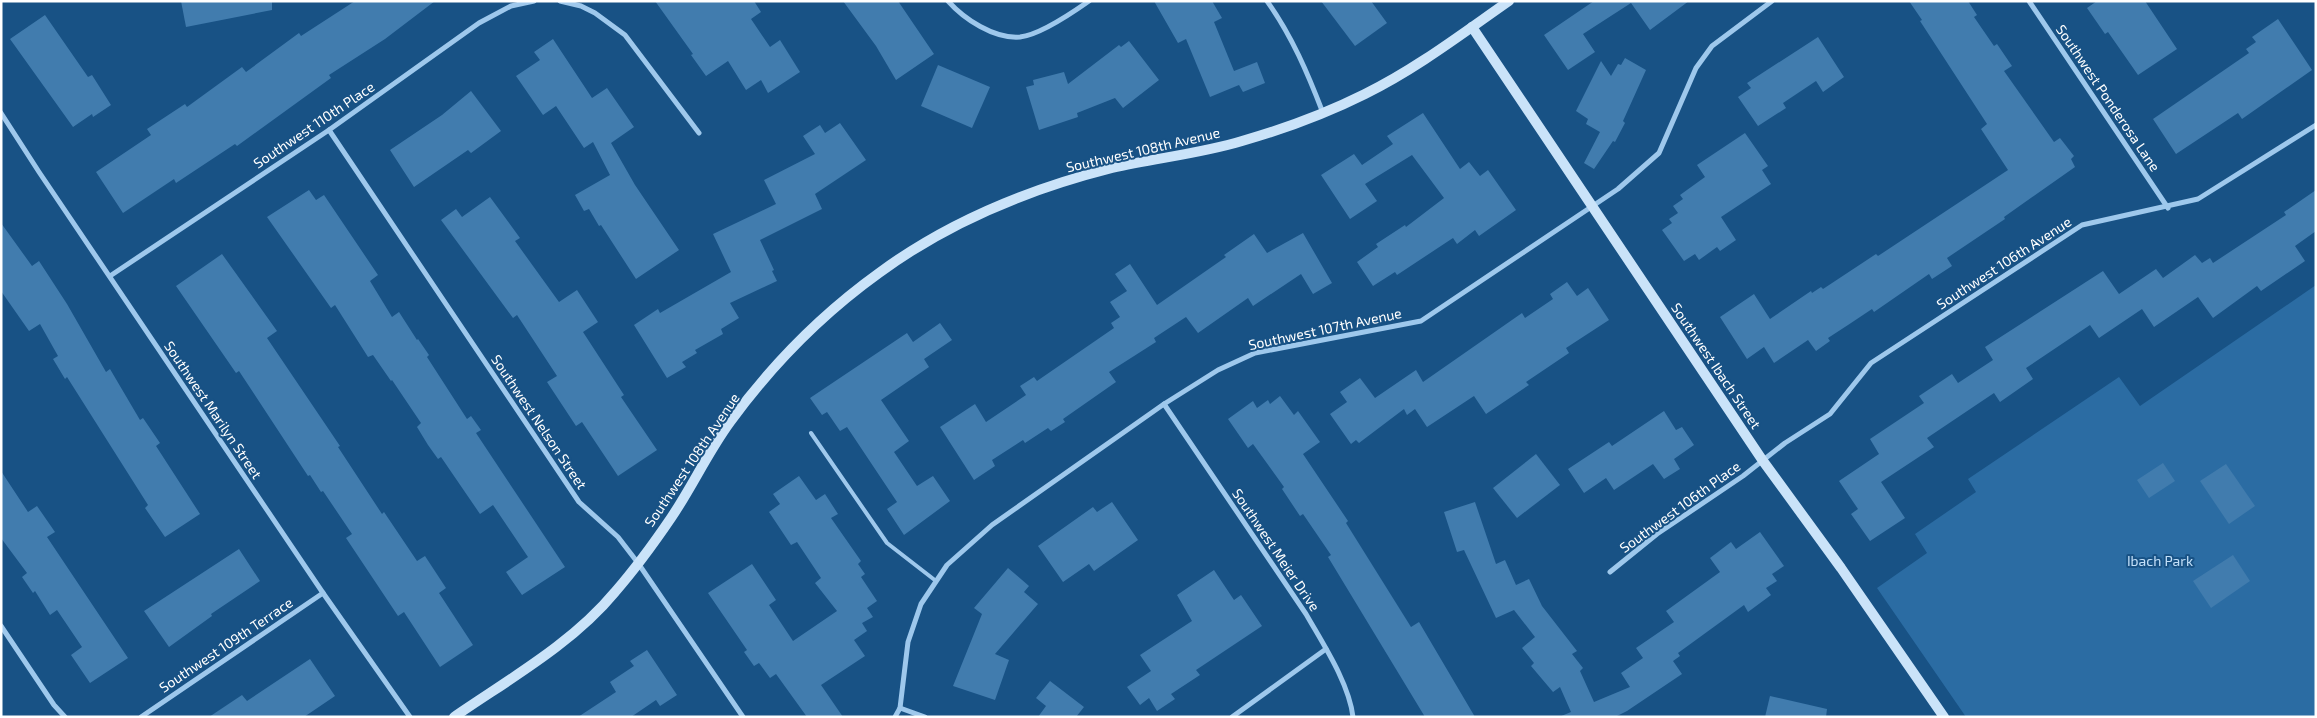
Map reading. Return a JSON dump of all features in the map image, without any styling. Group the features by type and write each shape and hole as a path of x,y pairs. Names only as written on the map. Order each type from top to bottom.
{"street":[{"name":"Southwest 110th Place","path":"110,276 329,130 479,23 511,6 534,1"},
{"path":"560,1 581,6 595,13 625,35 699,133"},
{"path":"948,1 975,24 1004,36 1021,37 1060,21 1089,1"},
{"path":"1267,1 1284,25 1304,64 1323,113"},
{"name":"Southwest 108th Avenue","path":"454,717 561,643 599,609 638,563 671,518 729,423 783,359 840,304 879,273 920,246 982,213 1034,191 1116,167 1204,152 1252,138 1323,113 1368,93 1472,27 1509,1"},
{"name":"Southwest 107th Avenue","path":"895,717 900,708 908,642 921,604 947,565 992,525 1164,404 1218,370 1255,353 1420,321 1618,190 1659,153 1696,68 1712,46 1772,1"},
{"name":"Southwest Ponderosa Lane","path":"2029,1 2168,208"},
{"name":"Southwest Ibach Street","path":"1472,27 1763,461 1841,568 1944,717"},
{"name":"Southwest Marilyn Street","path":"1,114 38,172 323,593 410,717"},
{"name":"Southwest 106th Avenue","path":"1763,461 1785,443 1830,414 1871,363 2082,225 2168,208 2198,199 2316,125"},
{"name":"Southwest Nelson Street","path":"329,130 579,502 618,538 638,563 743,717"},
{"name":"Southwest Meier Drive","path":"1164,404 1306,614 1326,649 1351,703 1353,717"},
{"name":"Southwest 106th Place","path":"1610,572 1658,534 1763,461"},
{"name":"Southwest 109th Terrace","path":"141,717 323,593"},
{"path":"1,626 54,705 65,717"},
{"path":"1232,717 1326,649"},
{"path":"900,708 925,717"}],"lane":[{"path":"811,433 887,543 936,581"}],"green space":[{"name":"Ibach Park","path":"2316,285 2316,717 1966,717 1877,588 1927,553 1915,534 1976,492 1968,479 2119,377 2140,406"}],"building":[{"path":"181,1 272,1 272,10 186,27"},
{"path":"355,1 435,1 385,39 329,75 331,78 237,146 235,144 176,183 174,179 123,213 96,172 151,135 147,129 185,104 187,107 242,67 246,72 299,33 301,36"},
{"path":"655,1 754,1 761,12 751,19 770,47 780,40 800,72 768,93 761,80 746,90 728,61 706,76 691,55 693,54"},
{"path":"843,1 898,1 934,54 896,80 876,46"},
{"path":"1154,1 1212,1 1222,18 1214,22 1234,71 1257,62 1265,83 1243,92 1239,85 1210,97 1186,39 1178,43"},
{"path":"1321,1 1371,1 1387,23 1355,46"},
{"path":"1594,1 1689,1 1650,30 1631,3 1583,34 1595,52 1568,70 1544,35"},
{"path":"1909,1 1968,1 1977,15 1974,17 1994,46 1997,44 2012,66 2004,71 2054,142 2060,138 2074,156 2071,159 2075,167 2004,217 2005,219 1947,258 1952,266 1932,279 1929,274 1874,312 1872,309 1828,338 1830,341 1816,351 1808,340 1774,363 1764,347 1747,359 1720,317 1754,294 1770,319 1811,291 1812,293 1821,287 1823,289 1876,254 1878,256 2008,170 1981,129 1987,124"},
{"path":"2097,1 2145,1 2177,49 2138,75 2108,32 2105,34 2087,8"},
{"path":"45,15 88,77 92,75 111,105 93,117 92,114 73,127 10,39"},
{"path":"2278,19 2312,70 2242,119 2238,113 2176,154 2153,119 2249,53 2246,49 2256,42 2252,37"},
{"path":"1818,37 1844,77 1823,92 1816,81 1783,103 1786,108 1758,126 1738,97 1751,88 1747,83"},
{"path":"553,39 592,98 607,88 634,127 611,143 635,185 679,250 636,279 601,225 599,226 589,209 584,211 575,195 610,175 593,142 584,148 556,106 543,115 516,76 540,60 534,52"},
{"path":"1129,41 1159,80 1123,108 1115,98 1077,113 1078,117 1039,130 1026,87 1034,85 1033,80 1064,72 1068,84 1119,45 1121,47"},
{"path":"1625,58 1646,70 1623,121 1625,123 1615,142 1613,141 1594,169 1584,163 1600,132 1586,124 1588,119 1576,111 1601,61 1611,76 1618,64 1621,65"},
{"path":"938,65 990,87 972,128 921,106"},
{"path":"471,91 501,131 471,153 468,150 414,187 390,150 442,115"},
{"path":"1423,113 1460,169 1469,162 1480,176 1488,170 1516,210 1479,236 1475,230 1457,244 1453,238 1397,275 1395,272 1373,286 1357,262 1378,247 1376,244 1405,225 1406,227 1444,198 1412,155 1365,184 1377,201 1350,219 1321,175 1354,154 1362,165 1393,144 1387,136"},
{"path":"840,123 866,160 815,194 822,209 760,240 777,281 730,303 739,318 721,329 723,334 695,350 697,353 682,362 686,367 667,378 634,325 658,309 660,313 731,272 713,234 776,204 764,180 815,154 803,136 820,125 825,133"},
{"path":"1745,133 1768,166 1762,170 1771,184 1721,217 1736,240 1720,251 1717,247 1699,260 1695,254 1684,261 1662,230 1672,223 1669,219 1678,213 1673,206 1683,199 1680,195 1705,177 1697,165"},
{"path":"309,190 316,200 324,195 378,275 370,281 392,317 399,312 429,355 427,357 467,419 471,416 481,430 476,433 565,567 522,595 506,572 528,557 493,505 480,514 441,457 438,459 428,445 417,427 421,423 392,380 373,355 368,357 335,305 331,308 267,217"},
{"path":"2316,190 2316,231 2295,246 2305,261 2261,291 2257,286 2213,318 2198,297 2154,327 2142,309 2099,338 2090,325 2026,368 2033,379 2000,402 1994,393 1927,438 1934,447 1881,482 1905,518 1870,541 1851,514 1858,509 1839,481 1879,454 1870,439 1924,403 1919,396 1952,374 1958,383 1993,360 1985,347 2103,271 2119,294 2156,269 2163,278 2195,255 2202,263 2210,258 2213,263 2286,215 2284,212"},
{"path":"490,197 520,238 515,241 559,302 577,290 598,322 583,332 624,395 621,397 657,450 618,476 582,422 576,426 547,382 557,376 517,315 513,318 441,220 456,209 462,217"},
{"path":"1,223 32,266 39,261 67,304 106,372 110,369 140,420 143,418 160,443 156,446 200,514 165,537 145,508 148,505 67,377 65,379 53,359 58,356 40,324 29,331 1,291"},
{"path":"1303,233 1332,283 1313,294 1301,274 1253,306 1248,298 1198,333 1186,317 1154,338 1156,342 1109,372 1116,382 1063,419 1065,422 1051,431 1048,428 1025,443 1023,440 992,460 995,466 974,480 940,427 975,404 986,422 1026,395 1020,386 1034,377 1037,381 1114,328 1111,323 1120,317 1110,302 1127,291 1115,274 1130,264 1157,305 1226,257 1224,255 1254,234 1267,253"},
{"path":"222,254 277,331 267,338 340,446 338,447 382,514 384,512 417,561 425,556 446,588 439,593 473,645 440,667 404,612 398,616 346,538 352,534 323,491 321,492 310,475 308,476 239,371 236,373 176,286"},
{"path":"1567,282 1577,296 1588,288 1609,320 1566,348 1569,353 1526,382 1529,385 1486,414 1474,396 1427,427 1415,409 1407,415 1404,409 1359,443 1356,440 1351,444 1330,414 1347,402 1340,392 1360,378 1375,398 1416,370 1423,382 1522,313 1525,318 1553,299 1550,294"},
{"path":"940,323 952,340 924,359 929,367 881,400 909,441 894,452 917,486 933,476 950,501 904,535 887,509 897,502 847,427 840,431 827,412 822,415 810,398 907,333 913,342"},
{"path":"1280,396 1294,415 1298,411 1320,442 1303,454 1348,521 1346,523 1411,627 1419,622 1475,717 1425,717 1328,557 1331,555 1303,514 1300,516 1282,489 1284,487 1253,444 1248,448 1228,419 1253,401 1257,408 1268,400 1270,404"},
{"path":"1664,411 1676,430 1682,427 1694,445 1674,459 1680,469 1664,479 1653,464 1614,490 1606,478 1584,493 1568,469 1609,442 1612,446"},
{"path":"1536,454 1560,485 1517,518 1493,488"},
{"path":"2163,463 2175,481 2149,498 2137,480"},
{"path":"2226,464 2255,506 2229,524 2200,481"},
{"path":"1,471 28,512 37,506 55,532 47,537 128,658 90,683 71,655 82,647 57,610 50,615 35,591 33,593 22,577 27,573 1,538"},
{"path":"799,476 816,500 825,494 838,514 831,518 861,561 858,564 865,574 861,577 877,601 867,608 873,617 862,623 867,631 854,640 865,656 821,685 843,717 807,717 776,674 770,678 759,663 754,666 744,652 747,650 708,593 752,564 776,600 769,605 793,641 837,611 815,583 821,578 797,542 791,545 769,512 780,504 773,494"},
{"path":"1112,502 1138,540 1094,571 1089,564 1063,582 1038,546 1093,507 1097,512"},
{"path":"1475,502 1496,564 1505,560 1516,585 1529,579 1542,606 1577,651 1572,654 1583,668 1580,671 1594,702 1630,687 1621,673 1643,658 1636,648 1674,622 1666,611 1720,572 1710,558 1731,542 1736,549 1760,532 1784,566 1772,574 1777,581 1766,588 1771,595 1748,612 1744,605 1678,653 1680,656 1673,661 1682,674 1627,711 1615,717 1559,717 1571,712 1560,687 1553,692 1531,666 1534,663 1522,648 1535,637 1514,610 1496,618 1464,550 1457,552 1444,512"},
{"path":"239,549 260,581 211,614 212,616 169,647 144,611"},
{"path":"2233,555 2250,581 2211,608 2193,581"},
{"path":"1008,568 1029,586 1024,592 1038,604 995,654 1009,660 995,700 953,686 982,614 974,608"},
{"path":"1214,570 1234,600 1241,595 1262,626 1196,670 1200,675 1171,694 1175,699 1157,711 1149,698 1140,705 1127,687 1151,671 1140,655 1192,621 1177,595"},
{"path":"647,650 677,695 660,706 656,700 631,717 578,717 616,692 610,682 634,666 630,661"},
{"path":"310,659 335,696 304,717 209,717 242,695 247,701"},
{"path":"1050,681 1084,707 1076,717 1038,717 1046,706 1036,698"},
{"path":"1770,696 1827,709 1826,717 1765,717"}]}
